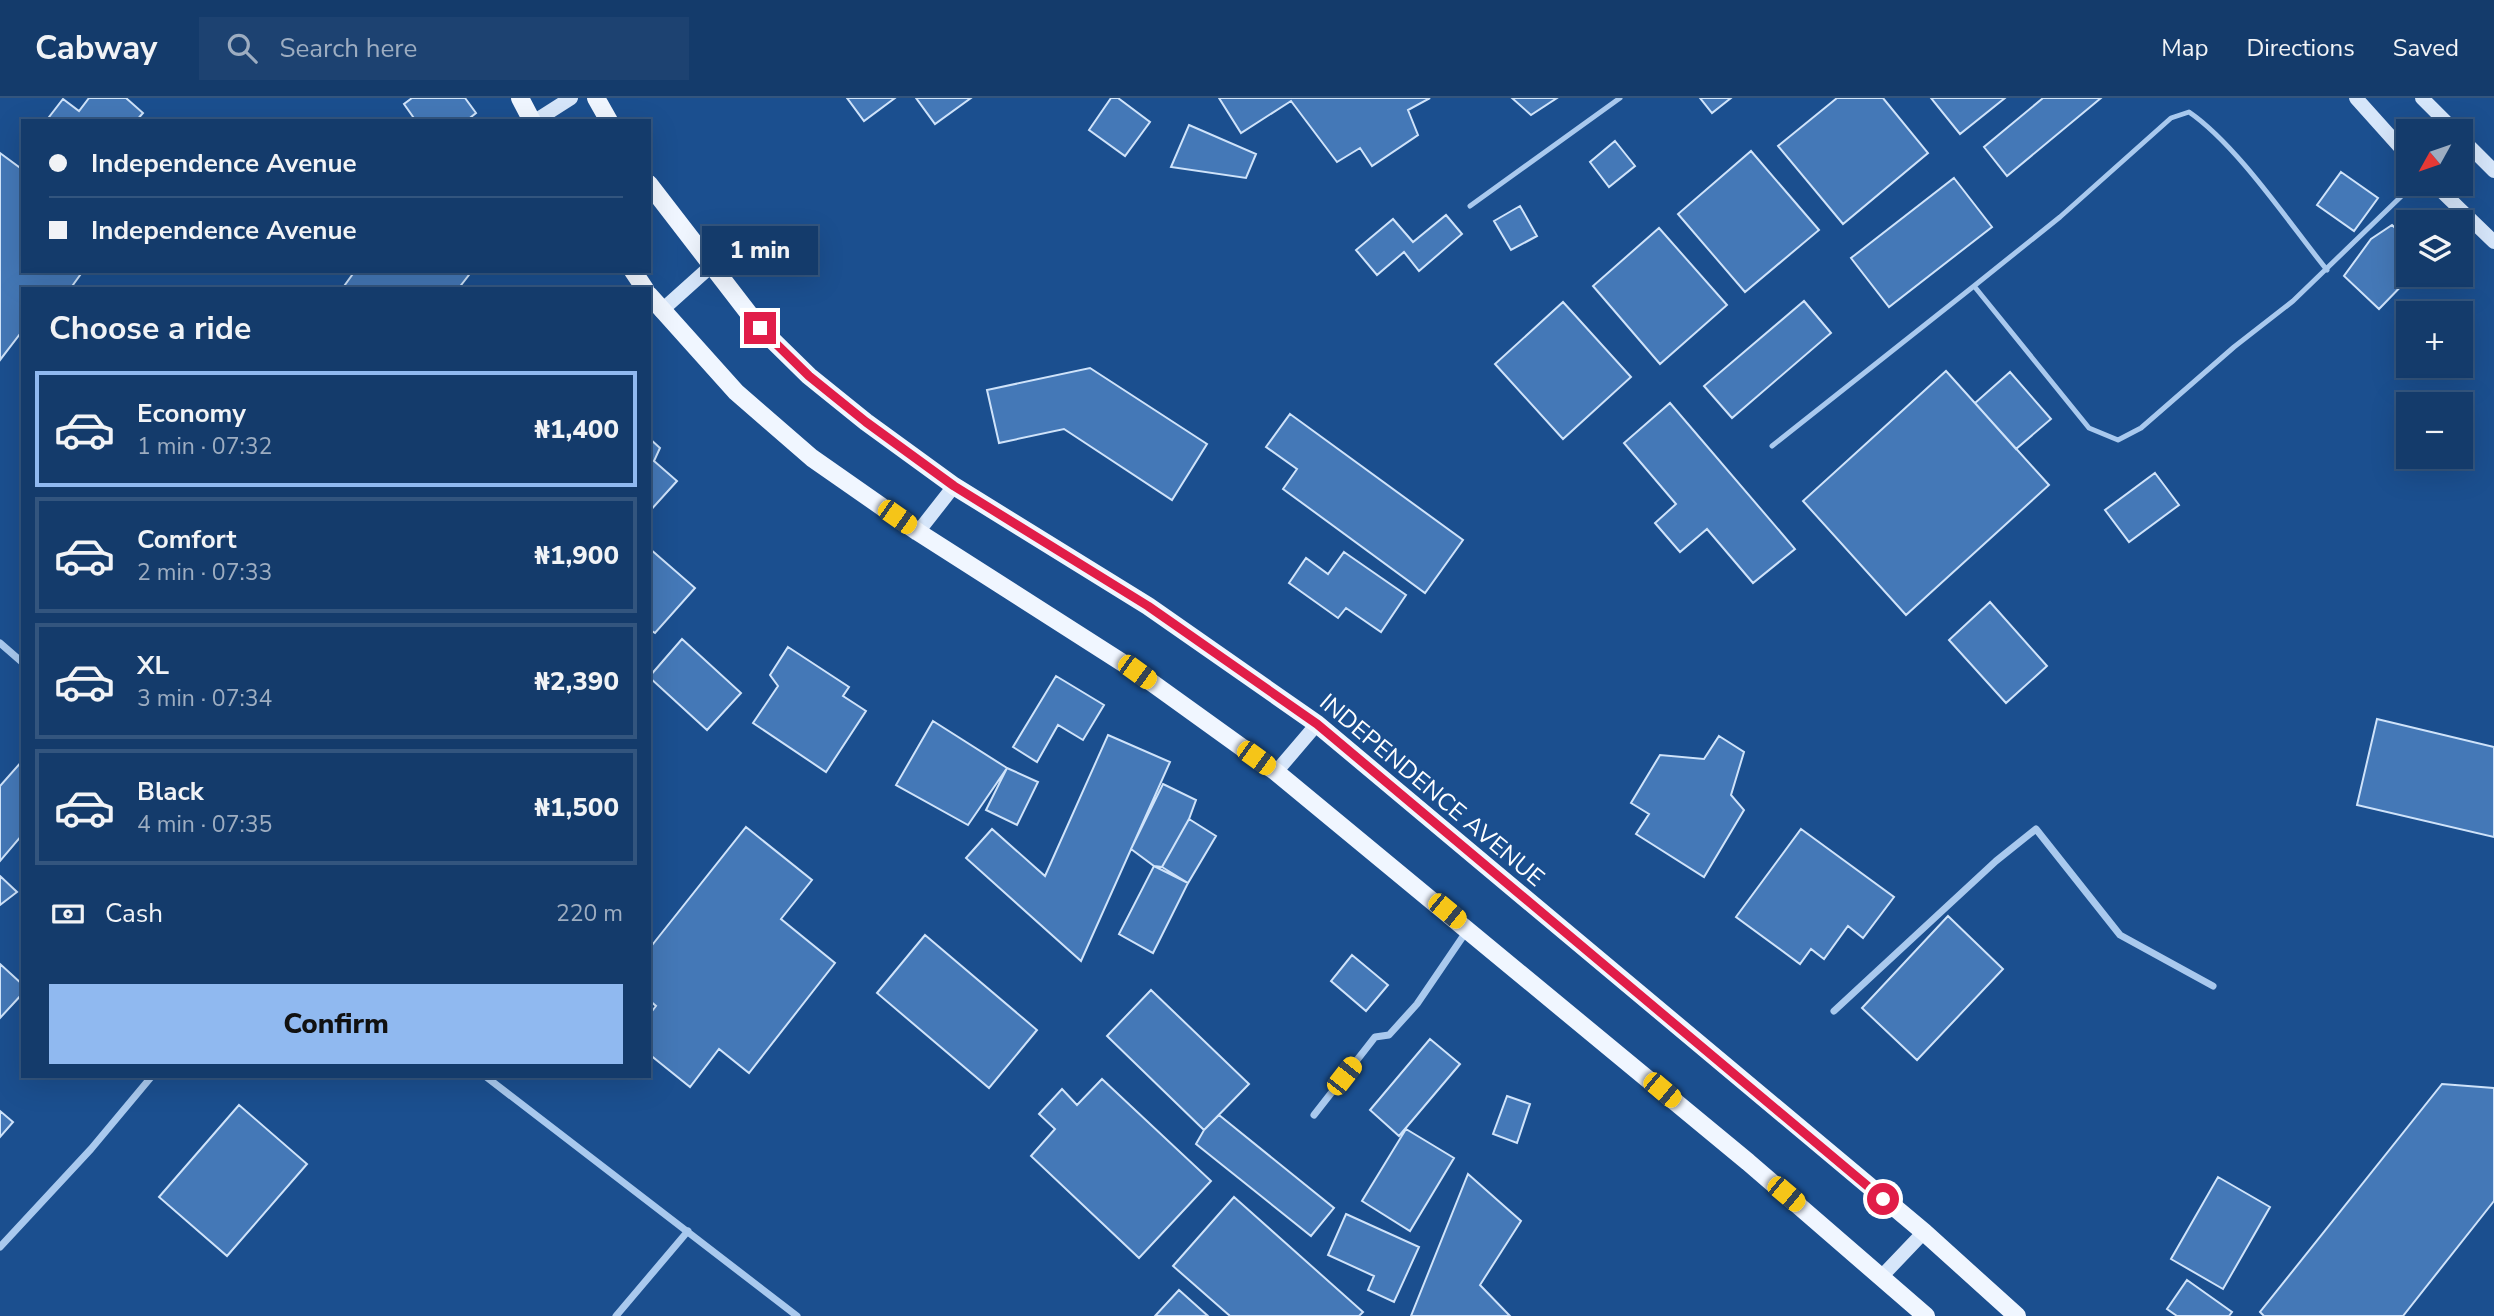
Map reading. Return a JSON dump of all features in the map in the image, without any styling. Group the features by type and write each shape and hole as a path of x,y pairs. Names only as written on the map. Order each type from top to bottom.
{"main road":[{"path":"520,98 532,119"},
{"path":"536,119 571,98"},
{"path":"596,98 608,119"},
{"path":"2356,98 2396,143"},
{"path":"2422,98 2443,119"},
{"path":"2473,150 2494,171"},
{"name":"INDEPENDENCE AVENUE","path":"651,187 710,267 760,328 809,376 866,422 954,486 1148,606 1317,724 1924,1232 2017,1316"},
{"path":"2446,196 2494,242"},
{"path":"661,311 710,267"},
{"path":"651,298 755,409 812,458 918,532 1137,672 1276,772 1469,929 1926,1316"},
{"path":"918,532 954,486"},
{"path":"1276,772 1317,724"},
{"path":"1882,1276 1924,1232"}],"street":[{"path":"0,643 21,661"},
{"path":"1834,1011 1996,861 2036,830 2120,934 2213,986"},
{"path":"1314,1115 1374,1037 1389,1035 1417,1004 1469,929"},
{"path":"0,1247 91,1149 150,1078"},
{"path":"488,1078 797,1316"},
{"path":"617,1316 688,1231"}],"lane":[{"path":"1470,206 1620,98"},
{"path":"1772,446 2060,217 2171,118 2189,112 2205,123 2241,164 2327,270"},
{"path":"1974,286 2089,428 2118,440 2141,429 2327,270 2402,196"}],"building":[{"path":"89,98 126,98 143,113 138,119 48,119 63,99 79,111"},
{"path":"412,98 465,98 476,113 468,119 415,119 404,104"},
{"path":"847,98 895,98 864,121"},
{"path":"916,98 971,98 935,124"},
{"path":"1111,98 1118,98 1150,122 1125,156 1089,130"},
{"path":"1219,98 1430,98 1408,110 1418,135 1372,166 1360,148 1337,162 1291,101 1241,133"},
{"path":"1512,98 1557,98 1531,115"},
{"path":"1700,98 1731,98 1712,113"},
{"path":"1837,98 1883,98 1928,153 1843,224 1778,146"},
{"path":"1931,98 2005,98 1960,134"},
{"path":"2043,98 2101,98 2007,176 1984,147"},
{"path":"1189,125 1256,154 1246,178 1171,167"},
{"path":"1615,141 1635,166 1609,187 1590,162"},
{"path":"1751,151 1819,230 1745,292 1678,214"},
{"path":"0,153 21,169 21,273 82,273 71,287 21,287 21,333 0,360"},
{"path":"2341,172 2378,198 2354,231 2317,205"},
{"path":"1954,178 1992,227 1889,307 1851,258"},
{"path":"1520,206 1537,236 1511,250 1494,221"},
{"path":"1446,215 1462,234 1419,271 1404,252 1377,275 1356,250 1393,219 1413,242"},
{"path":"2392,225 2396,229 2396,287 2400,287 2379,309 2344,276 2371,239"},
{"path":"1659,228 1727,305 1660,364 1593,286"},
{"path":"354,273 470,273 460,287 343,287"},
{"path":"1804,301 1831,333 1732,418 1704,386"},
{"path":"1563,302 1631,377 1563,439 1495,364"},
{"path":"1090,368 1207,444 1172,500 1064,429 999,443 987,390"},
{"path":"1946,371 2049,485 1906,615 1803,501"},
{"path":"2010,372 2051,419 2016,449 1975,403"},
{"path":"1670,403 1795,549 1753,583 1707,529 1680,552 1655,523 1676,504 1624,443"},
{"path":"1290,414 1463,540 1425,593 1283,489 1297,469 1266,447"},
{"path":"651,440 660,448 654,461 677,481 651,510"},
{"path":"2155,473 2179,505 2129,542 2105,510"},
{"path":"651,550 695,588 655,633 651,630"},
{"path":"1344,552 1406,595 1381,632 1346,608 1338,618 1289,583 1306,558 1328,574"},
{"path":"1990,602 2047,666 2006,703 1949,640"},
{"path":"682,639 741,693 707,730 651,679 651,675"},
{"path":"788,647 849,687 843,696 866,711 826,772 753,723 778,686 770,675"},
{"path":"1056,676 1104,705 1083,740 1058,725 1037,762 1013,747"},
{"path":"2377,719 2494,747 2494,837 2357,805"},
{"path":"933,721 1007,768 968,825 896,785"},
{"path":"1108,735 1170,762 1081,961 966,858 992,829 1045,876"},
{"path":"1719,736 1744,752 1731,795 1744,810 1704,877 1636,834 1649,814 1631,803 1660,755 1704,759"},
{"path":"21,762 21,836 0,861 0,786"},
{"path":"1007,768 1038,782 1017,825 986,810"},
{"path":"1163,784 1196,800 1189,819 1162,867 1154,866 1131,849"},
{"path":"1189,819 1216,836 1188,883 1162,867"},
{"path":"746,827 812,880 781,919 835,963 749,1073 719,1049 690,1087 651,1056 651,1012 656,1006 651,1002 651,946"},
{"path":"1801,829 1894,897 1863,938 1848,926 1824,959 1811,949 1800,964 1736,917"},
{"path":"1154,866 1188,883 1153,953 1119,934"},
{"path":"0,876 17,892 0,905"},
{"path":"1948,916 2003,969 1917,1060 1862,1008"},
{"path":"925,935 1037,1030 989,1088 877,993"},
{"path":"1352,955 1388,985 1366,1011 1331,981"},
{"path":"0,964 21,983 21,995 0,1018"},
{"path":"1151,990 1249,1084 1204,1130 1107,1036"},
{"path":"1430,1039 1460,1064 1399,1136 1370,1110"},
{"path":"1102,1079 1211,1181 1139,1258 1031,1156 1055,1129 1039,1114 1062,1089 1077,1105"},
{"path":"2442,1084 2494,1088 2494,1201 2403,1316 2264,1316 2260,1312"},
{"path":"1507,1096 1530,1104 1517,1143 1493,1134"},
{"path":"239,1105 307,1164 227,1256 159,1197"},
{"path":"0,1111 13,1122 0,1137"},
{"path":"1219,1115 1334,1208 1311,1236 1196,1144 1204,1130"},
{"path":"1406,1129 1454,1158 1410,1231 1362,1201"},
{"path":"1468,1174 1521,1221 1480,1285 1510,1316 1411,1316"},
{"path":"2218,1177 2270,1207 2223,1289 2171,1259"},
{"path":"1234,1197 1363,1312 1359,1316 1230,1316 1173,1266"},
{"path":"1346,1214 1419,1247 1394,1302 1368,1290 1374,1276 1328,1255"},
{"path":"2187,1280 2232,1312 2229,1316 2177,1316 2167,1309"},
{"path":"1179,1290 1208,1316 1155,1316"}],"route":[{"path":"760,328 809,376 866,422 954,486 1148,606 1317,724 1883,1199"}]}
